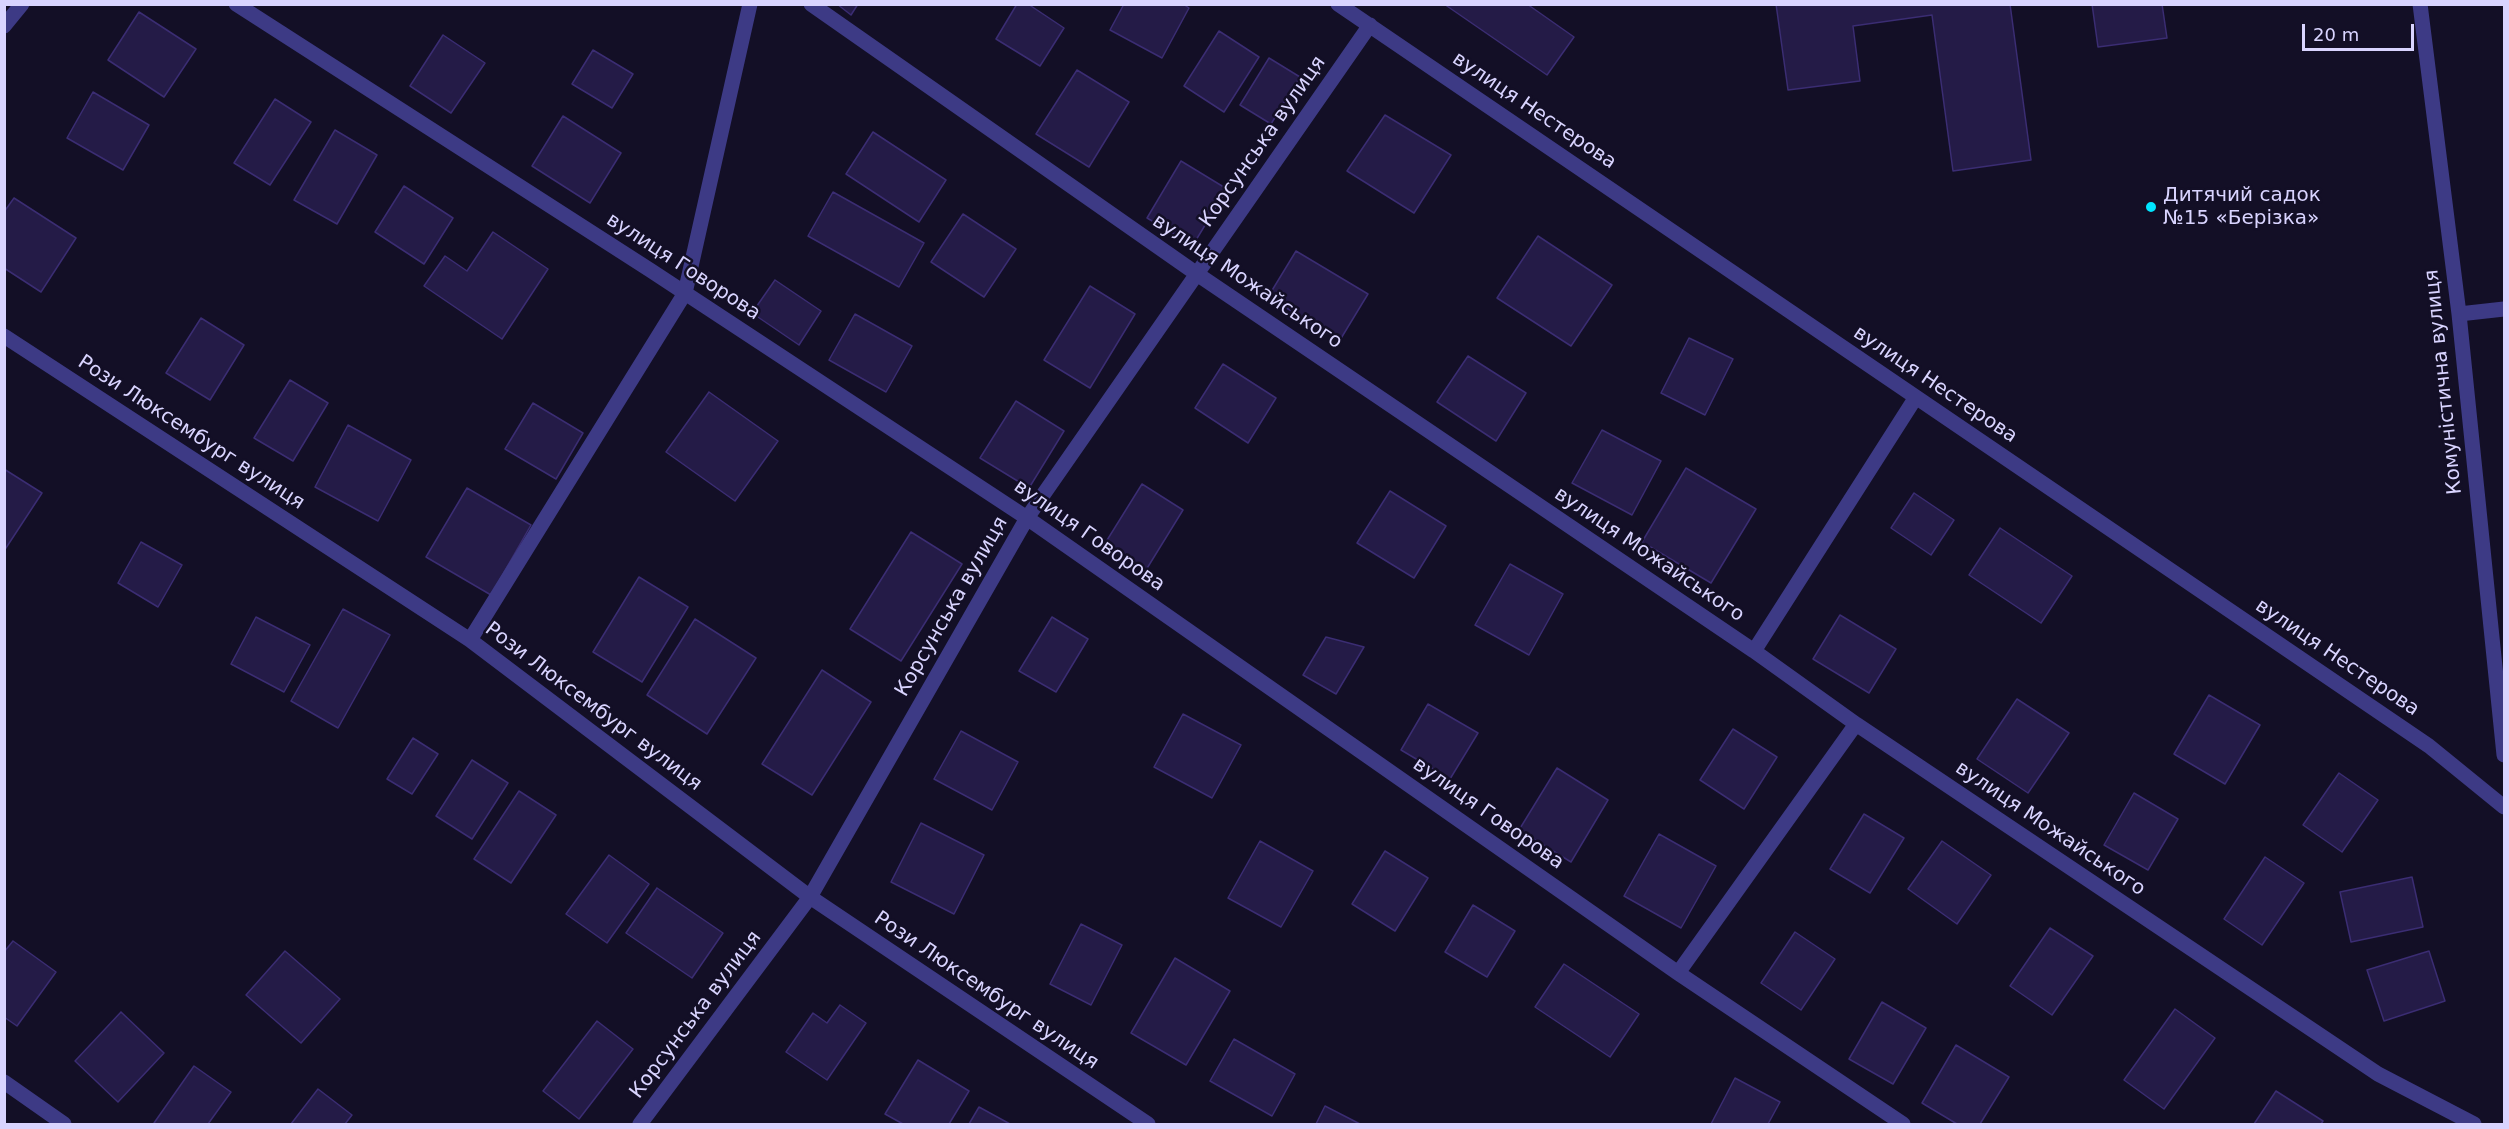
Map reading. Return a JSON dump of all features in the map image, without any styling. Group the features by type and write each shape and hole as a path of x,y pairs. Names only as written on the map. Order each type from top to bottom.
{"street":[{"path":"4,26 21,4"},
{"name":"вулиця Говорова","path":"236,4 685,293 1028,518 1678,973 1903,1125"},
{"path":"470,640 685,293 750,4"},
{"name":"вулиця Можайського","path":"811,4 1197,274 1754,651 1856,724 2378,1074 2474,1125"},
{"name":"вулиця Нестерова","path":"1338,4 2429,746 2505,807"},
{"name":"Комуністична вулиця","path":"2420,4 2459,314 2505,755"},
{"name":"Корсунська вулиця","path":"640,1125 810,897 1028,518 1370,25"},
{"path":"2459,314 2505,309"},
{"name":"Рози Люксембург вулиця","path":"4,336 470,640 810,897 1148,1125"},
{"path":"1754,651 1916,397"},
{"path":"1678,973 1856,724"},
{"path":"4,1082 64,1125"}],"building":[{"path":"837,4 858,4 851,15"},
{"path":"1017,4 1028,4 1064,28 1040,66 996,39"},
{"path":"1124,4 1183,4 1189,8 1162,58 1110,30"},
{"path":"1444,4 1527,4 1574,37 1547,75"},
{"path":"1776,4 2010,4 2031,160 1953,171 1932,15 1853,26 1860,81 1788,90"},
{"path":"2092,4 2162,4 2167,38 2098,47"},
{"path":"139,12 196,49 164,97 108,60"},
{"path":"1219,31 1259,57 1224,112 1184,86"},
{"path":"443,35 485,63 451,113 410,86"},
{"path":"593,50 633,74 612,108 572,84"},
{"path":"1269,58 1300,77 1271,124 1240,105"},
{"path":"1077,70 1129,102 1089,167 1036,134"},
{"path":"93,92 149,125 123,170 67,138"},
{"path":"275,99 311,122 270,185 234,163"},
{"path":"1385,115 1451,155 1414,213 1347,171"},
{"path":"563,116 621,153 590,203 532,166"},
{"path":"335,130 377,155 337,224 294,200"},
{"path":"873,132 946,180 919,222 846,174"},
{"path":"1181,161 1227,189 1193,245 1147,218"},
{"path":"404,186 453,218 424,264 375,232"},
{"path":"833,192 924,243 899,287 808,236"},
{"path":"14,198 76,238 41,292 4,268 4,212"},
{"path":"963,214 1016,249 984,297 931,262"},
{"path":"493,232 548,269 502,339 424,286 445,256 467,271"},
{"path":"1538,236 1612,285 1571,346 1497,298"},
{"path":"1296,251 1368,294 1340,340 1268,297"},
{"path":"775,280 821,311 799,345 752,313"},
{"path":"1090,286 1135,314 1090,388 1044,360"},
{"path":"855,314 912,346 886,392 829,360"},
{"path":"201,318 244,345 210,400 166,373"},
{"path":"1689,338 1733,359 1705,415 1661,393"},
{"path":"1468,356 1526,393 1496,441 1437,402"},
{"path":"1223,364 1276,398 1248,443 1195,408"},
{"path":"290,380 328,403 293,461 254,438"},
{"path":"709,392 778,441 735,501 666,452"},
{"path":"1016,401 1064,431 1029,488 980,458"},
{"path":"533,403 583,433 556,479 505,449"},
{"path":"348,425 411,460 378,521 315,487"},
{"path":"1602,430 1661,461 1632,515 1572,483"},
{"path":"1686,468 1756,509 1711,583 1642,542"},
{"path":"4,469 42,493 4,551"},
{"path":"1142,484 1183,510 1146,570 1104,545"},
{"path":"467,488 531,525 491,595 426,557"},
{"path":"1390,491 1446,526 1414,578 1357,543"},
{"path":"1914,493 1954,520 1931,555 1891,528"},
{"path":"2000,528 2072,576 2041,623 1969,575"},
{"path":"911,532 962,564 901,661 850,629"},
{"path":"141,542 182,565 158,607 118,583"},
{"path":"1510,564 1563,594 1529,655 1475,625"},
{"path":"639,577 688,607 642,682 593,652"},
{"path":"343,609 390,635 338,728 291,701"},
{"path":"1840,615 1896,649 1869,693 1813,659"},
{"path":"256,617 310,645 284,692 231,664"},
{"path":"1052,617 1088,639 1056,692 1019,671"},
{"path":"695,619 756,658 707,734 647,695"},
{"path":"1326,637 1364,647 1336,694 1303,675"},
{"path":"822,670 871,702 812,795 762,764"},
{"path":"2209,695 2260,725 2225,784 2174,754"},
{"path":"2017,699 2069,733 2028,793 1977,759"},
{"path":"1428,704 1478,733 1450,779 1401,750"},
{"path":"1183,714 1241,745 1212,798 1154,767"},
{"path":"1733,729 1777,757 1744,809 1700,780"},
{"path":"961,731 1018,762 992,810 934,779"},
{"path":"413,738 438,754 412,794 387,779"},
{"path":"472,760 508,783 472,839 436,816"},
{"path":"1557,768 1608,800 1571,862 1519,830"},
{"path":"2339,773 2378,800 2342,852 2303,825"},
{"path":"519,791 556,815 511,883 474,859"},
{"path":"2134,793 2178,819 2148,870 2104,845"},
{"path":"1864,814 1904,838 1870,893 1830,869"},
{"path":"921,823 984,855 954,914 891,882"},
{"path":"1659,834 1716,866 1681,928 1624,896"},
{"path":"1260,841 1313,871 1281,927 1228,898"},
{"path":"1942,841 1991,875 1957,924 1908,889"},
{"path":"1385,851 1428,878 1395,931 1352,904"},
{"path":"609,855 649,884 607,943 566,914"},
{"path":"2265,857 2304,883 2262,945 2224,919"},
{"path":"2412,877 2423,927 2351,942 2340,892"},
{"path":"657,888 723,933 692,978 626,933"},
{"path":"1473,905 1515,931 1487,977 1445,952"},
{"path":"1081,924 1122,945 1091,1005 1050,984"},
{"path":"2050,928 2093,956 2052,1015 2010,986"},
{"path":"1795,932 1835,959 1801,1010 1761,983"},
{"path":"13,941 56,972 17,1026 4,1017 4,952"},
{"path":"285,951 340,999 301,1043 246,995"},
{"path":"2429,951 2445,1001 2384,1021 2367,970"},
{"path":"1175,958 1230,991 1186,1065 1131,1033"},
{"path":"1564,964 1639,1014 1610,1057 1535,1007"},
{"path":"1882,1002 1926,1028 1893,1084 1849,1059"},
{"path":"840,1005 866,1023 827,1080 786,1052 813,1013 827,1023"},
{"path":"2175,1009 2215,1038 2164,1109 2124,1080"},
{"path":"121,1012 164,1053 118,1102 75,1061"},
{"path":"597,1021 633,1049 579,1119 543,1091"},
{"path":"1234,1039 1295,1074 1272,1116 1210,1081"},
{"path":"1956,1045 2009,1077 1980,1124 1957,1124 1922,1103"},
{"path":"918,1060 969,1091 949,1124 903,1124 885,1114"},
{"path":"194,1066 231,1092 208,1124 154,1123"},
{"path":"1735,1078 1780,1102 1768,1124 1711,1124"},
{"path":"318,1089 352,1115 345,1124 291,1124"},
{"path":"2276,1091 2323,1121 2321,1124 2254,1124"},
{"path":"1325,1106 1360,1124 1316,1124"},
{"path":"979,1107 1010,1124 969,1124"}],"place":[{"name":"Дитячий садок №15 «Берізка»","path":"2151,207"}]}
